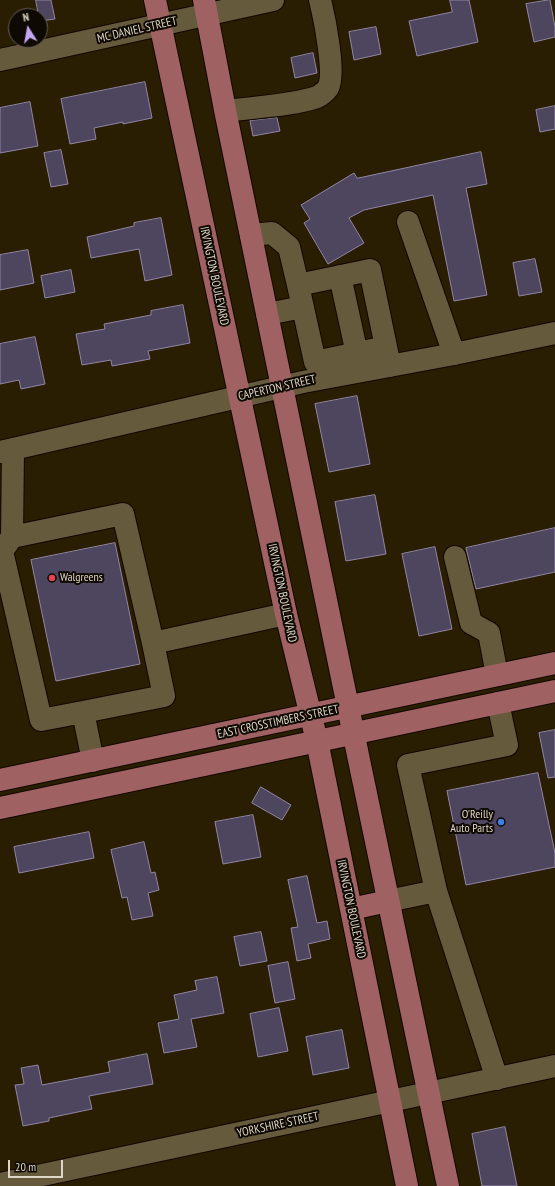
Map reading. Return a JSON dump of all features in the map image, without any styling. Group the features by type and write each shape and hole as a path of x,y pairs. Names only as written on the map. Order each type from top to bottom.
{"main road":[{"name":"IRVINGTON BOULEVARD","path":"155,0 286,614 317,741 407,1186"},
{"path":"206,7 353,733 448,1186"},
{"name":"EAST CROSSTIMBERS STREET","path":"0,780 555,663"},
{"path":"0,808 555,691"},
{"path":"94,760 101,786"},
{"path":"351,909 388,901"}],"street":[{"name":"MC DANIEL STREET","path":"0,60 160,25 206,7 273,0"},
{"path":"226,111 290,103 318,97 329,87 331,68 325,22 320,0"},
{"path":"408,222 454,354"},
{"path":"251,234 272,233 289,247 315,362 357,354 388,356 370,270 298,285"},
{"path":"340,276 357,354"},
{"path":"267,314 303,307"},
{"name":"CAPERTON STREET","path":"6,450 282,387 388,356 454,354 555,333"},
{"path":"6,450 12,537 2,551 41,720 164,696 123,514 12,537"},
{"path":"455,558 471,622 489,633 497,675"},
{"path":"153,643 286,614"},
{"path":"496,1079 436,891 408,765 507,745 498,703"},
{"path":"83,712 94,760"},
{"path":"388,901 436,891"},
{"name":"YORKSHIRE STREET","path":"0,1184 555,1066"}],"building":[{"path":"36,0 51,0 55,19 48,20 48,8 38,8"},
{"path":"450,0 469,0 478,42 417,56 409,21 452,12"},
{"path":"550,0 555,27 555,37 534,42 526,4"},
{"path":"376,27 381,54 354,60 349,32"},
{"path":"313,53 317,73 295,78 291,58"},
{"path":"145,82 152,118 94,128 96,139 70,144 61,99"},
{"path":"30,102 38,146 0,153 0,108"},
{"path":"555,106 555,129 540,132 536,110"},
{"path":"277,118 280,131 253,136 250,121"},
{"path":"61,150 68,184 51,187 44,153"},
{"path":"481,152 487,184 466,188 487,295 454,301 433,195 364,210 349,218 364,243 328,264 304,223 310,219 301,205 354,173 357,178"},
{"path":"161,218 172,275 145,281 139,249 91,258 87,237 134,226 134,223"},
{"path":"28,250 34,283 0,290 0,255"},
{"path":"535,259 542,292 519,296 513,263"},
{"path":"71,270 75,292 45,298 41,276"},
{"path":"183,305 190,343 148,351 150,359 112,366 111,360 82,365 76,334 105,329 104,324 151,315 151,311"},
{"path":"35,337 45,384 21,389 19,380 0,384 0,344"},
{"path":"357,396 370,464 329,472 315,404"},
{"path":"375,495 386,554 346,561 335,502"},
{"path":"555,528 555,572 476,589 466,548"},
{"name":"Walgreens","path":"115,543 140,664 56,681 31,560"},
{"path":"435,547 452,629 419,636 402,554"},
{"path":"555,730 555,777 548,778 539,733"},
{"name":"O'Reilly Auto Parts","path":"538,773 555,853 555,867 466,885 447,791"},
{"path":"261,787 291,805 282,820 252,803"},
{"path":"253,815 261,857 223,864 215,822"},
{"path":"89,832 94,858 19,873 14,847"},
{"path":"144,842 151,873 155,872 159,890 148,893 153,916 132,920 127,897 122,898 111,850"},
{"path":"307,876 317,923 327,921 330,939 308,944 311,958 297,961 291,928 298,927 288,880"},
{"path":"261,932 267,961 240,966 234,937"},
{"path":"288,962 295,999 275,1003 268,966"},
{"path":"217,977 224,1013 191,1019 197,1047 164,1053 158,1023 179,1019 174,995 197,990 195,981"},
{"path":"279,1008 288,1051 258,1057 250,1014"},
{"path":"342,1030 349,1068 313,1075 306,1037"},
{"path":"147,1054 153,1084 89,1096 92,1109 49,1118 49,1121 23,1126 15,1085 24,1084 21,1068 38,1065 42,1085 110,1072 108,1062"},
{"path":"505,1127 517,1186 482,1186 472,1134"}],"place":[{"name":"Walgreens","path":"52,578"},
{"name":"O'Reilly Auto Parts","path":"501,822"}]}
